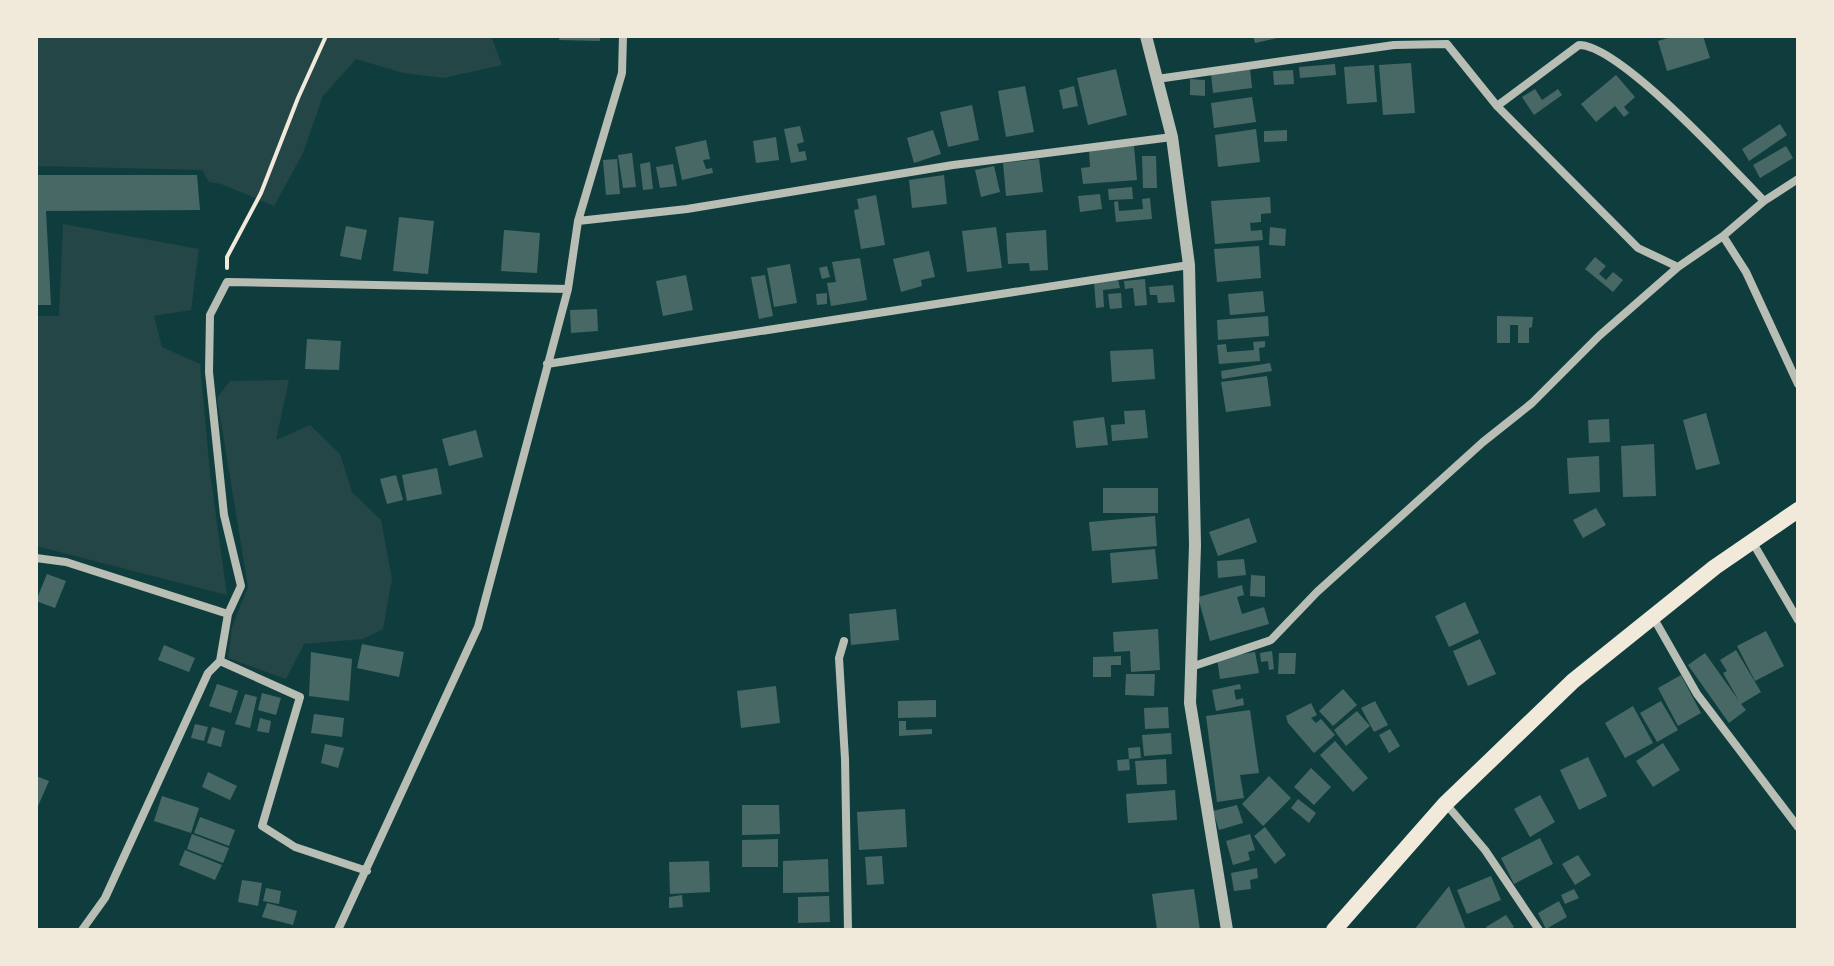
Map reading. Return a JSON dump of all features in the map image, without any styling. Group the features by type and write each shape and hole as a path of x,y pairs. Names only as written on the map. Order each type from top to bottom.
{"highway":[{"path":"1334,930 1445,804 1573,681 1715,567 1798,510"}],"street":[{"path":"338,930 478,627 568,289 578,221 622,73 623,36"},
{"path":"1146,36 1172,137 1189,265 1195,545 1190,703 1227,930"},
{"path":"1588,45 1593,36"},
{"path":"1157,79 1394,45 1447,44 1497,106 1638,248 1678,267"},
{"path":"1497,106 1579,45 1588,45 1622,64 1694,130 1764,201"},
{"path":"578,221 687,209 953,165 1172,137"},
{"path":"1191,667 1271,640 1317,592 1483,442 1532,403 1599,336 1678,267 1798,179"},
{"path":"1723,236 1746,272 1798,384"},
{"path":"547,364 1189,265"},
{"path":"82,930 105,898 208,673 220,661 228,614 241,586 224,515 209,372 210,315 227,282 568,289"},
{"path":"1753,543 1798,620"},
{"path":"36,571 39,559 66,562 228,614"},
{"path":"1652,616 1697,694 1798,827"},
{"path":"844,641 839,658 845,759 848,930"},
{"path":"220,661 300,697 262,826 295,847 367,871"},
{"path":"1445,804 1485,850 1539,930"}],"path":[{"path":"227,282 227,257 261,193 326,36"}],"shaded area":[{"path":"36,36 491,36 502,65 444,78 403,73 356,59 323,96 303,153 274,206 209,182 202,170 36,166"},
{"path":"63,224 199,249 191,310 154,316 162,347 200,364 210,473 227,595 36,546 36,316 59,316"},
{"path":"289,380 276,440 310,425 340,454 352,492 381,520 392,579 383,629 363,639 304,644 286,679 228,658 232,627 248,587 217,398 230,381"}],"building":[{"path":"560,36 600,36 600,41 559,40"},
{"path":"1253,36 1281,36 1282,37 1255,43"},
{"path":"1674,36 1703,36 1710,58 1667,71 1658,41"},
{"path":"1411,63 1415,113 1383,115 1379,65"},
{"path":"1335,64 1336,75 1300,78 1299,67"},
{"path":"1374,65 1377,102 1347,104 1344,67"},
{"path":"1116,69 1127,115 1088,125 1077,78"},
{"path":"1250,69 1252,88 1213,93 1211,74"},
{"path":"1293,70 1294,84 1274,85 1273,71"},
{"path":"1616,75 1635,97 1624,107 1629,113 1624,117 1615,106 1596,122 1581,104"},
{"path":"1190,79 1205,80 1205,96 1190,95"},
{"path":"1025,86 1034,132 1006,137 998,91"},
{"path":"1074,86 1078,106 1063,109 1059,90"},
{"path":"1535,89 1542,100 1558,89 1562,95 1534,115 1522,97"},
{"path":"1252,97 1256,122 1214,128 1211,103"},
{"path":"972,105 979,140 948,147 940,112"},
{"path":"1780,124 1787,135 1749,161 1742,149"},
{"path":"800,126 804,142 797,144 799,152 805,151 807,160 791,163 784,129"},
{"path":"1256,129 1260,162 1218,167 1215,135"},
{"path":"933,130 941,154 914,163 907,138"},
{"path":"1287,130 1287,141 1264,142 1264,131"},
{"path":"776,137 779,160 756,163 753,141"},
{"path":"706,140 710,159 703,160 706,169 712,168 713,173 682,180 675,147"},
{"path":"1134,146 1137,180 1083,184 1081,168 1090,167 1089,150"},
{"path":"1786,146 1793,158 1760,178 1753,165"},
{"path":"632,153 636,187 623,188 618,155"},
{"path":"1142,156 1156,156 1157,188 1143,188"},
{"path":"617,159 620,194 606,195 603,160"},
{"path":"1039,159 1043,192 1006,196 1003,163"},
{"path":"650,162 653,189 643,190 640,164"},
{"path":"673,164 677,186 660,188 656,167"},
{"path":"994,166 1000,192 981,197 975,170"},
{"path":"36,175 197,175 200,210 46,211 51,305 36,305"},
{"path":"944,175 947,204 912,208 909,180"},
{"path":"1132,187 1133,199 1109,200 1108,189"},
{"path":"1100,194 1102,209 1080,212 1078,196"},
{"path":"876,195 885,245 861,249 854,210 859,209 857,199"},
{"path":"1270,197 1271,213 1261,214 1261,222 1250,223 1251,231 1262,230 1263,240 1215,244 1211,201"},
{"path":"1150,198 1152,219 1116,222 1114,202 1118,201 1119,211 1143,209 1142,199"},
{"path":"399,217 434,221 428,274 393,271"},
{"path":"346,226 367,230 361,260 340,256"},
{"path":"996,227 1002,268 967,272 962,231"},
{"path":"1270,227 1286,229 1285,246 1269,245"},
{"path":"504,230 540,233 537,273 501,271"},
{"path":"1046,230 1048,270 1030,271 1029,263 1008,264 1006,233"},
{"path":"1259,246 1261,278 1217,282 1214,249"},
{"path":"929,251 935,277 921,280 922,286 901,292 893,259"},
{"path":"1595,257 1606,266 1599,274 1606,280 1613,272 1623,280 1613,292 1585,269"},
{"path":"860,258 867,300 831,306 827,283 836,282 832,262"},
{"path":"790,264 797,303 774,307 767,268"},
{"path":"827,266 830,277 822,279 819,268"},
{"path":"686,275 693,310 663,316 656,281"},
{"path":"765,275 773,316 759,319 751,277"},
{"path":"1118,279 1120,288 1103,290 1104,307 1096,308 1094,282"},
{"path":"1145,279 1147,305 1135,306 1133,288 1125,289 1124,281"},
{"path":"1173,285 1175,302 1158,303 1157,295 1150,295 1149,287"},
{"path":"1263,291 1265,312 1230,315 1228,294"},
{"path":"827,293 827,304 817,305 816,294"},
{"path":"1121,293 1122,308 1110,309 1108,294"},
{"path":"597,309 598,331 571,333 570,310"},
{"path":"1268,316 1269,336 1218,340 1217,320"},
{"path":"1497,316 1533,317 1529,343 1518,343 1518,325 1510,325 1510,343 1497,343"},
{"path":"307,339 341,341 339,370 305,369"},
{"path":"1265,341 1265,347 1259,348 1260,361 1219,364 1217,345 1226,344 1227,352 1254,350 1253,342"},
{"path":"1153,349 1155,379 1112,382 1110,351"},
{"path":"1270,363 1272,371 1222,379 1221,371"},
{"path":"1267,376 1271,406 1226,412 1221,382"},
{"path":"1145,410 1148,438 1112,441 1111,425 1125,424 1124,411"},
{"path":"1706,413 1720,464 1696,470 1683,420"},
{"path":"1104,417 1108,445 1076,448 1073,421"},
{"path":"1609,419 1610,442 1589,443 1588,420"},
{"path":"476,430 483,457 449,466 442,439"},
{"path":"1654,444 1656,496 1623,497 1621,446"},
{"path":"1599,456 1600,492 1569,494 1567,458"},
{"path":"437,468 442,494 407,501 402,475"},
{"path":"396,475 403,500 387,504 380,479"},
{"path":"1103,488 1158,488 1158,513 1103,513"},
{"path":"1596,508 1606,525 1583,538 1573,520"},
{"path":"1155,516 1157,546 1092,551 1089,522"},
{"path":"1249,518 1257,542 1218,556 1209,532"},
{"path":"1155,549 1158,579 1112,583 1110,553"},
{"path":"1244,559 1246,575 1218,578 1217,561"},
{"path":"47,574 66,581 55,608 36,601"},
{"path":"1251,575 1265,576 1265,597 1250,596"},
{"path":"1242,585 1244,595 1237,597 1242,614 1264,607 1269,624 1210,641 1198,597"},
{"path":"1465,602 1479,633 1449,647 1435,616"},
{"path":"896,609 899,640 851,645 849,614"},
{"path":"1158,629 1160,670 1131,672 1130,651 1114,652 1113,632"},
{"path":"1766,631 1784,666 1755,681 1737,646"},
{"path":"1480,639 1496,674 1468,686 1453,651"},
{"path":"362,644 404,652 399,677 357,668"},
{"path":"164,645 195,658 189,672 158,660"},
{"path":"1736,650 1761,692 1741,704 1746,710 1729,723 1688,665 1705,653 1739,701 1723,673 1727,671 1720,660"},
{"path":"1272,651 1274,669 1269,670 1268,661 1261,662 1260,653"},
{"path":"311,652 352,659 349,701 309,696"},
{"path":"1255,652 1259,673 1220,679 1217,658"},
{"path":"1279,653 1296,653 1295,674 1278,674"},
{"path":"1121,656 1121,665 1111,665 1111,677 1093,677 1093,657"},
{"path":"1126,674 1155,674 1154,696 1125,695"},
{"path":"1681,675 1701,713 1678,726 1658,688"},
{"path":"217,684 238,691 231,713 209,706"},
{"path":"1240,684 1241,689 1234,690 1236,700 1243,698 1244,705 1216,711 1212,690"},
{"path":"776,686 780,723 741,728 737,691"},
{"path":"1343,689 1357,705 1333,726 1319,711"},
{"path":"262,693 281,698 276,715 258,710"},
{"path":"245,694 257,697 250,728 235,724"},
{"path":"936,700 936,717 898,718 898,701"},
{"path":"1375,701 1388,725 1374,732 1361,708"},
{"path":"1661,701 1678,730 1657,742 1640,713"},
{"path":"1311,703 1317,715 1311,718 1316,723 1321,719 1335,735 1314,753 1288,723 1286,716"},
{"path":"1633,706 1653,743 1625,758 1605,723"},
{"path":"1168,707 1169,728 1145,729 1144,708"},
{"path":"1250,710 1259,773 1240,775 1244,798 1217,802 1206,716"},
{"path":"1357,711 1370,726 1346,746 1334,730"},
{"path":"314,714 344,718 342,737 311,733"},
{"path":"260,718 271,721 269,733 257,731"},
{"path":"899,721 906,721 906,730 932,729 932,734 899,736"},
{"path":"195,724 208,727 204,741 191,738"},
{"path":"212,727 225,731 221,747 207,743"},
{"path":"1390,729 1400,746 1389,753 1379,735"},
{"path":"1171,733 1172,754 1144,756 1142,735"},
{"path":"1335,741 1368,778 1353,792 1320,755"},
{"path":"1663,743 1680,770 1653,787 1636,761"},
{"path":"325,744 344,748 338,768 321,763"},
{"path":"1140,747 1141,758 1129,759 1128,748"},
{"path":"1588,757 1607,796 1579,810 1560,770"},
{"path":"1129,759 1130,770 1118,771 1117,760"},
{"path":"1166,759 1167,784 1137,785 1135,761"},
{"path":"1311,768 1331,787 1314,805 1294,787"},
{"path":"208,772 237,786 230,800 202,787"},
{"path":"36,776 49,781 38,806 36,805"},
{"path":"1269,776 1291,798 1263,826 1242,804"},
{"path":"1175,790 1177,820 1128,823 1126,794"},
{"path":"1540,795 1555,822 1530,837 1514,809"},
{"path":"162,796 199,808 191,833 154,821"},
{"path":"1298,799 1316,813 1309,823 1291,808"},
{"path":"742,805 779,805 780,834 742,835"},
{"path":"1237,805 1243,823 1219,830 1213,811"},
{"path":"905,809 907,847 859,850 857,812"},
{"path":"200,817 235,830 229,846 194,833"},
{"path":"1265,827 1286,855 1275,864 1254,836"},
{"path":"192,834 229,848 223,863 187,849"},
{"path":"1250,834 1255,850 1248,852 1250,860 1233,865 1226,841"},
{"path":"1540,838 1553,864 1514,884 1501,858"},
{"path":"778,839 778,867 742,867 742,840"},
{"path":"185,850 222,865 215,880 179,865"},
{"path":"1578,855 1591,875 1575,885 1562,864"},
{"path":"882,856 884,884 867,885 865,857"},
{"path":"828,859 829,892 783,893 783,861"},
{"path":"709,861 710,892 670,894 669,862"},
{"path":"1257,868 1258,878 1250,880 1251,889 1234,891 1231,873"},
{"path":"1491,876 1501,900 1467,914 1457,890"},
{"path":"242,880 262,883 258,906 238,902"},
{"path":"1449,886 1466,930 1414,930"},
{"path":"266,888 281,891 279,904 263,901"},
{"path":"1194,889 1200,930 1157,930 1152,894"},
{"path":"1574,889 1579,898 1565,904 1561,895"},
{"path":"682,895 683,907 669,908 669,897"},
{"path":"829,896 830,922 798,923 798,897"},
{"path":"1559,901 1567,917 1546,929 1538,913"},
{"path":"267,903 297,911 293,925 262,917"},
{"path":"1506,915 1514,927 1509,930 1488,930 1486,927"}]}
